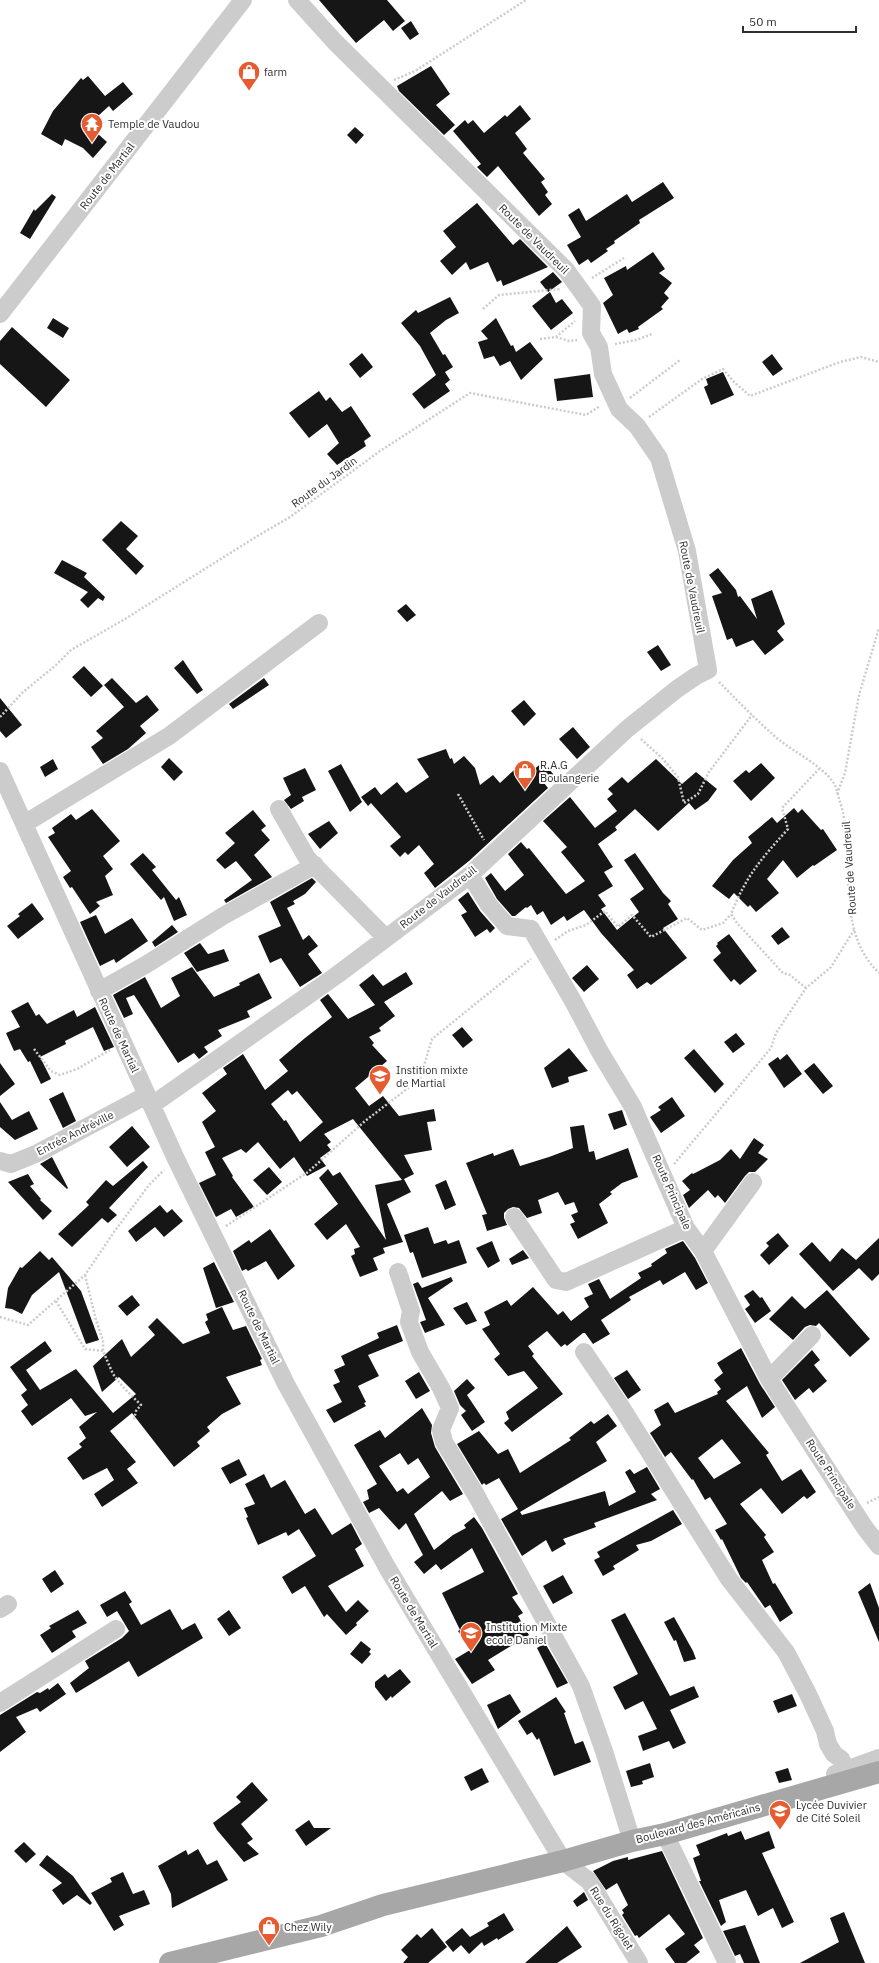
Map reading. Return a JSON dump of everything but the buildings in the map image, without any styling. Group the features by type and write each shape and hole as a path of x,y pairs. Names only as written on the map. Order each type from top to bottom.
{"main road":[{"name":"Boulevard des Américains","path":"170,1963 321,1926 382,1905 563,1861 632,1841 665,1834 879,1772"}],"street":[{"name":"Route de Martial","path":"0,314 243,0"},
{"name":"Route de Vaudreuil","path":"150,1100 337,975 470,874 627,729 678,689 696,676 708,670 687,551 659,458 637,426 618,409 613,398 603,374 599,347 591,333 592,306 566,270 326,33 297,0"},
{"path":"24,824 169,736 318,623"},
{"name":"Route de Martial","path":"0,771 176,1159 286,1384 388,1569 563,1861"},
{"path":"278,809 307,858 386,938"},
{"path":"99,991 147,964 223,916 314,865"},
{"name":"Route Principale","path":"470,874 489,905 507,926 531,929 600,1052 633,1107 686,1228 703,1251 769,1379 865,1528 879,1546"},
{"name":"Entrée Andréville","path":"0,1161 11,1164 38,1153 150,1100"},
{"path":"703,1251 753,1182"},
{"path":"514,1217 556,1280 566,1282 686,1228"},
{"path":"398,1272 411,1311 408,1322 420,1352 441,1388 450,1408 441,1430 444,1442 476,1495 581,1686 604,1751 632,1841"},
{"path":"769,1379 812,1335"},
{"path":"584,1352 620,1405 729,1579 786,1652 808,1694 828,1744 834,1754 841,1759 846,1770"},
{"path":"0,1703 116,1629"},
{"path":"814,1792 820,1782 832,1775 879,1758"},
{"path":"665,1834 727,1963"},
{"name":"Rue du Rigolet","path":"563,1861 589,1881 639,1963"}],"path":[{"path":"379,86 415,71 462,43 526,0"},
{"path":"483,309 499,295 578,287 624,258"},
{"path":"540,339 556,337 592,306"},
{"path":"599,347 636,340 652,334"},
{"path":"658,411 702,379 723,369 734,382 750,396 796,377 840,362 861,357 879,362"},
{"path":"613,398 624,402 641,392 680,360"},
{"name":"Route du Jardin","path":"0,717 23,692 55,666 71,650 125,619 259,534 290,517 380,451 470,393 586,415 613,398"},
{"path":"837,794 845,773 859,695 879,628"},
{"name":"Route de Vaudreuil","path":"708,670 779,740 804,756 833,782 844,816 849,897 854,930 868,962 879,973"},
{"path":"627,729 646,743 678,777 684,803 698,794 709,772 752,715"},
{"path":"214,1234 308,1172 365,1121 420,1079 432,1039 543,949 568,931 586,925 605,912 618,927 632,915 651,937 687,918 702,930 723,923 731,914 741,890 756,866 788,829 782,808 819,769"},
{"path":"458,794 491,853"},
{"path":"731,914 783,972 790,975 806,988"},
{"path":"664,1176 771,1048 776,1033 806,988 831,967 854,930"},
{"path":"34,1049 51,1071 60,1075 77,1069 123,1043"},
{"path":"0,1317 28,1325 85,1275 106,1242 149,1185 176,1159"},
{"path":"85,1275 96,1320 103,1341 103,1351 113,1374 123,1387 141,1405 136,1411 134,1419"},
{"path":"56,1301 85,1349 103,1351"}],"place":[{"name":"farm","path":"249,92"},
{"name":"Temple de Vaudou","path":"92,144"},
{"name":"R.A.G Boulangerie","path":"525,790"},
{"name":"Instition mixte de Martial","path":"380,1096"},
{"name":"Institution Mixte ecole Daniel","path":"471,1652"},
{"name":"Lycée Duvivier de Cité Soleil","path":"780,1830"},
{"name":"Chez Wily","path":"269,1946"}]}
